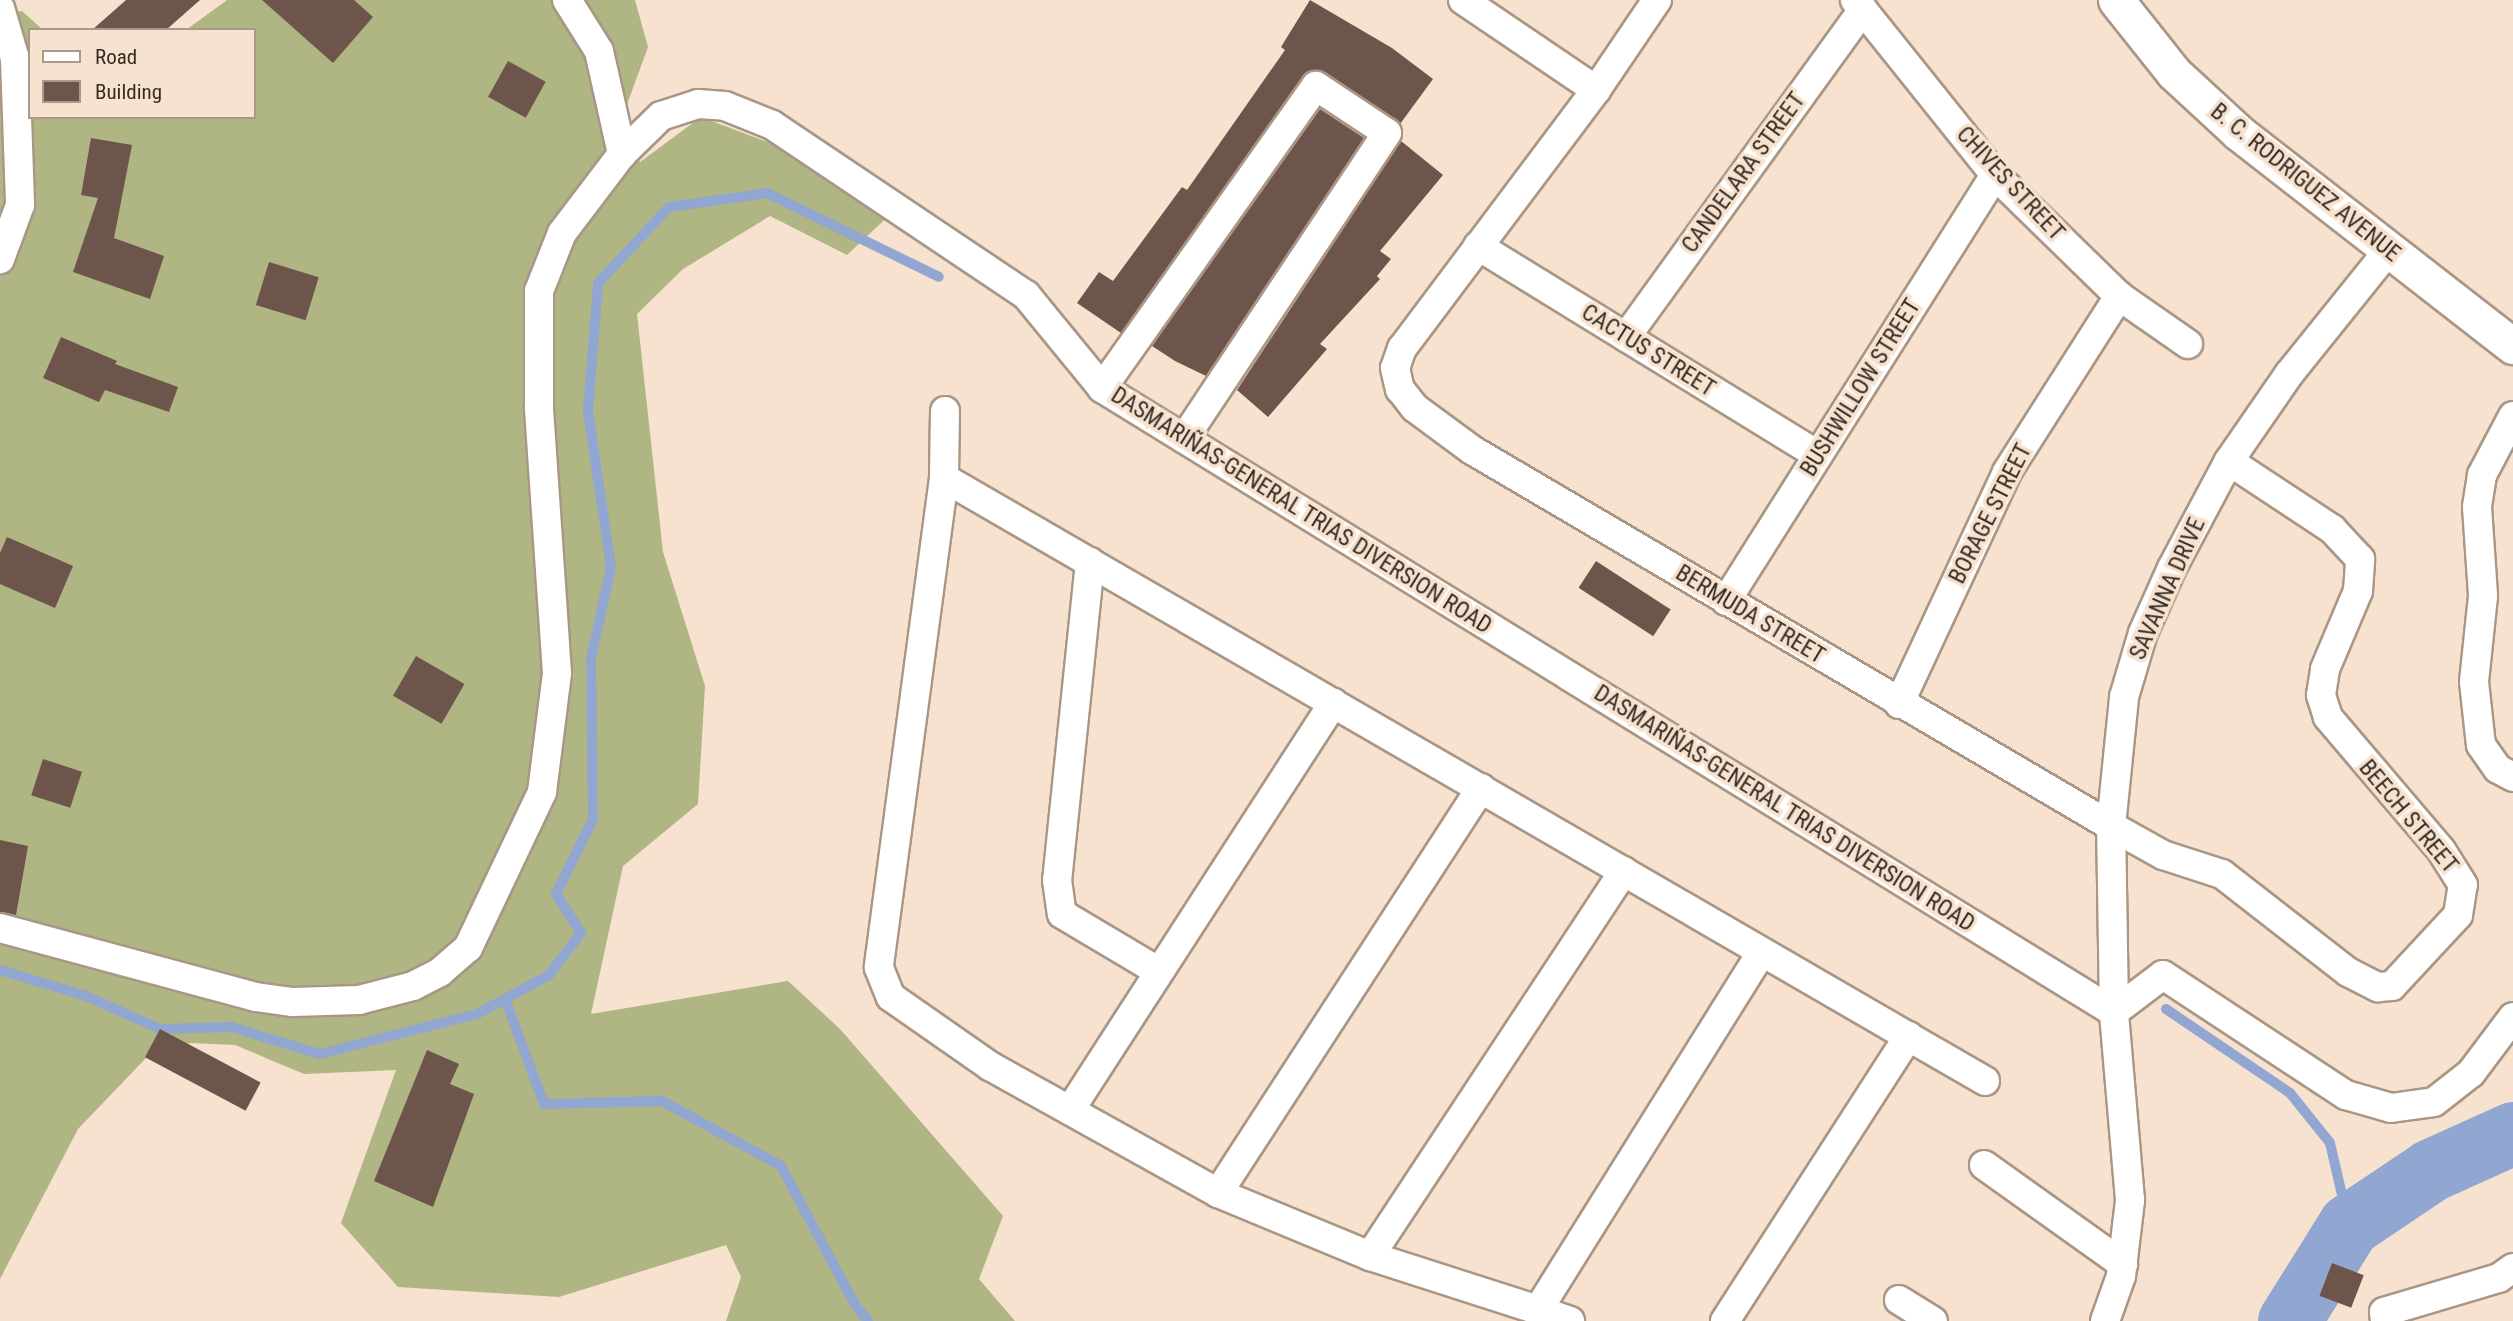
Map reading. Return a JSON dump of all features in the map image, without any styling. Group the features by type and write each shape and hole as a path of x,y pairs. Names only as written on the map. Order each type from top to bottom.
{"street":[{"path":"567,0 599,51 622,154"},
{"path":"1463,0 1596,90"},
{"path":"1478,246 1596,90 1657,0"},
{"name":"B. C. RODRIGUEZ AVENUE","path":"2116,0 2174,73 2211,108 2388,251 2513,346"},
{"name":"CHIVES STREET","path":"1859,5 1996,175 2119,296 2188,344"},
{"name":"CANDELARA STREET","path":"1626,337 1859,5"},
{"path":"0,8 15,59 20,205 0,259"},
{"path":"1102,388 1315,86 1387,133 1184,439"},
{"name":"DASMARIÑAS-GENERAL TRIAS DIVERSION ROAD","path":"0,928 256,997 293,1002 359,1000 404,989 440,972 468,948 542,792 558,673 539,405 539,291 562,233 622,154 661,116 698,104 726,106 772,125 1026,295 1102,388 2114,1013"},
{"name":"BUSHWILLOW STREET","path":"1726,601 1996,175"},
{"name":"CACTUS STREET","path":"1478,246 1818,455"},
{"name":"BERMUDA STREET","path":"1478,246 1402,348 1395,368 1400,389 1415,408 1472,450 2111,827"},
{"name":"SAVANNA DRIVE","path":"2105,1321 2123,1264 2130,1200 2121,1069 2114,1013 2111,827 2124,697 2143,632 2229,461 2289,374 2388,251"},
{"name":"BORAGE STREET","path":"1899,704 2007,472 2119,296"},
{"path":"945,411 944,478 878,968 891,997 990,1066 1218,1193 1370,1256 1570,1321"},
{"path":"2513,416 2482,475 2477,507 2483,596 2474,682 2481,744 2498,769 2513,777"},
{"name":"BEECH STREET","path":"2111,827 2163,855 2222,874 2348,972 2378,987 2392,986 2405,976 2458,915 2463,900 2463,885 2455,868 2340,736 2321,695 2325,669 2358,591 2360,559 2332,529 2229,461"},
{"path":"944,478 1985,1081"},
{"path":"1090,562 1057,880 1062,914 1157,971"},
{"path":"1070,1110 1157,971 1333,703"},
{"path":"1218,1193 1481,788"},
{"path":"1370,1256 1624,871"},
{"path":"1538,1310 1762,952"},
{"path":"2114,1013 2163,975 2346,1096 2391,1108 2434,1101 2471,1073 2513,1017"},
{"path":"1725,1321 1909,1036"},
{"path":"1984,1165 2123,1264"},
{"path":"2384,1317 2419,1312 2499,1278 2513,1268"},
{"path":"1899,1300 1933,1321"}],"green space":[{"path":"227,0 635,0 648,47 621,121 640,162 701,117 805,156 895,210 847,255 770,216 683,269 637,314 663,552 705,686 698,804 623,866 591,1014 788,981 840,1029 1003,1216 979,1279 1015,1321 726,1321 741,1277 726,1245 559,1297 398,1287 341,1223 396,1070 304,1074 235,1045 190,1043 146,1058 78,1129 0,1279 0,14 22,11 41,28 28,28 28,119 256,119 256,28 189,28"}],"building":[{"path":"126,0 200,0 168,28 94,28"},
{"path":"262,0 354,0 373,17 333,63"},
{"path":"1310,0 1392,48 1433,79 1400,124 1325,72 1308,71 1121,333 1077,303 1099,272 1113,281 1182,187 1187,190 1285,50 1281,47"},
{"path":"508,61 546,82 526,118 488,97"},
{"path":"1320,109 1364,138 1206,376 1175,361 1152,346"},
{"path":"91,138 132,145 114,238 164,256 150,299 73,272 98,198 81,195"},
{"path":"1401,141 1443,175 1380,251 1391,259 1377,276 1380,279 1320,344 1327,349 1268,417 1237,390"},
{"path":"269,262 319,277 306,320 256,305"},
{"path":"61,337 117,361 115,364 178,387 169,412 105,390 99,402 43,378"},
{"path":"7,537 73,566 55,608 0,584 0,553"},
{"path":"1596,561 1671,609 1653,636 1579,588"},
{"path":"416,656 464,684 441,724 393,696"},
{"path":"43,759 82,772 70,808 31,795"},
{"path":"0,840 28,846 16,915 0,912"},
{"path":"160,1029 261,1083 246,1111 145,1057"},
{"path":"427,1050 459,1064 450,1084 474,1094 433,1207 374,1181"},
{"path":"2332,1263 2364,1275 2351,1308 2319,1296"}],"waterway":[{"path":"0,970 86,996 160,1029 231,1027 320,1054 477,1014 549,975 581,933 556,894 593,819 591,659 611,567 588,411 598,283 669,207 767,193 939,277"},
{"path":"505,999 544,1104 662,1101 781,1166 854,1303 868,1321"},
{"path":"2166,1009 2290,1093 2330,1143 2349,1225"},
{"path":"2289,1321 2349,1225 2431,1170 2513,1133"}]}
